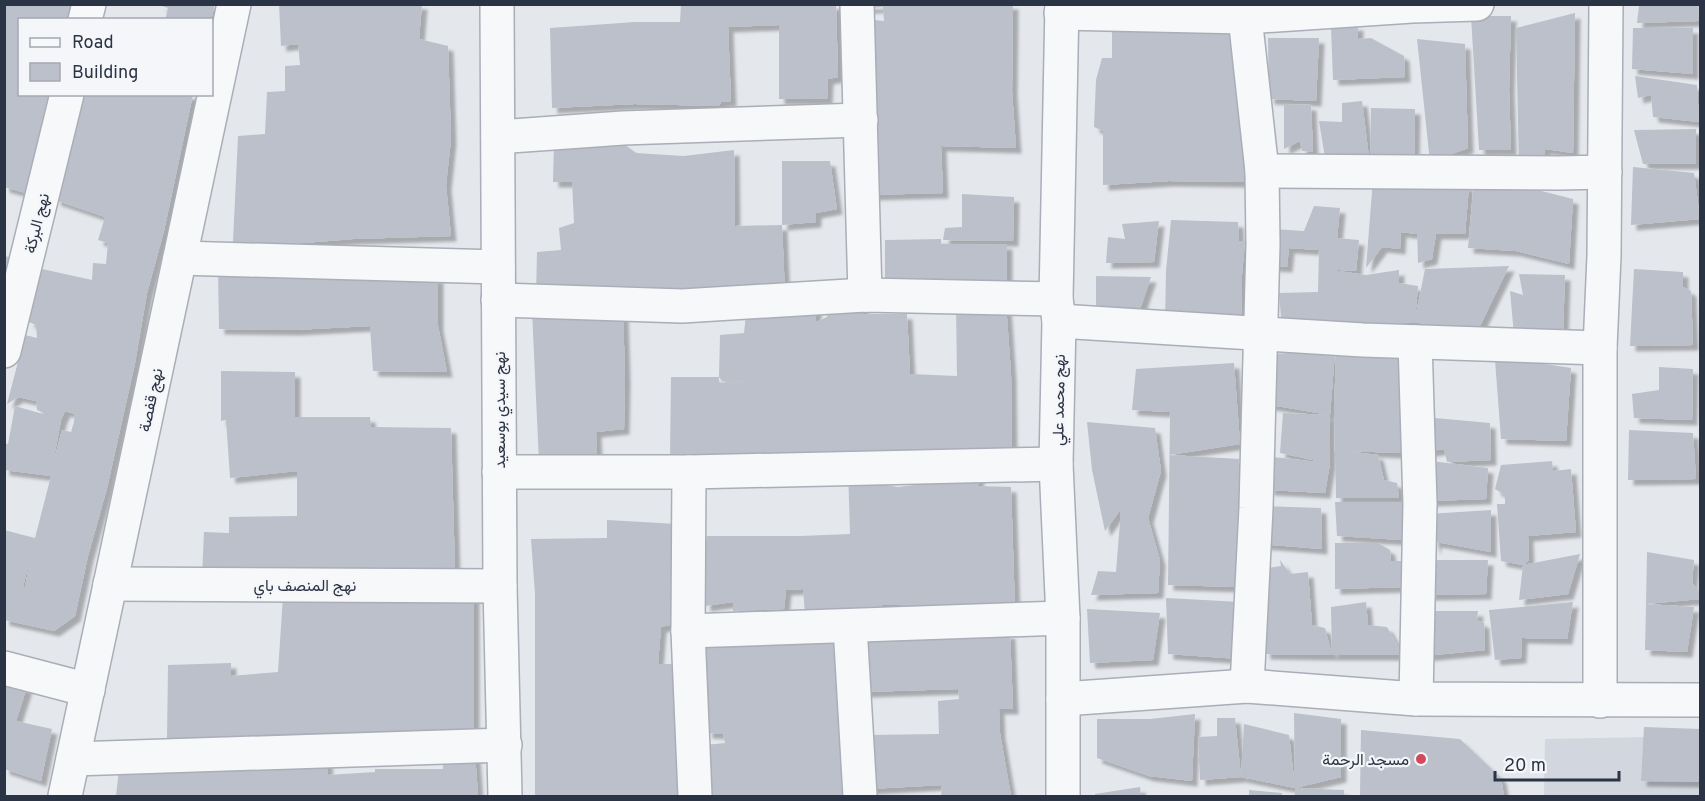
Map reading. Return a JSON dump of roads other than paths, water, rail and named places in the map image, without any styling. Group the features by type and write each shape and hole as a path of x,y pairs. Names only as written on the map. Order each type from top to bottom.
{"street":[{"name":"نهج قفصة","path":"65,796 234,4"},
{"path":"857,4 865,295"},
{"path":"1061,9 1245,17 1412,5 1477,4"},
{"path":"1600,700 1600,348 1605,172 1606,4"},
{"name":"نهج محمد علي","path":"1061,9 1056,464 1063,618 1063,796"},
{"name":"نهج سيدي بوسعيد","path":"497,14 499,472 505,796"},
{"path":"1245,17 1262,171 1263,244 1256,508 1247,686"},
{"name":"نهج البركة","path":"4,351 67,96"},
{"path":"498,137 623,128 861,120"},
{"path":"1262,171 1605,172"},
{"path":"180,258 498,267"},
{"path":"498,300 682,306 865,295 1058,310 1260,334 1600,348"},
{"path":"1415,342 1420,504 1416,699"},
{"path":"499,472 689,472 1056,464"},
{"path":"689,472 688,631 695,796"},
{"name":"نهج المنصف باي","path":"110,584 501,586"},
{"path":"688,631 1063,618"},
{"path":"850,626 860,796"},
{"path":"4,668 88,690"},
{"path":"1064,699 1247,686 1416,699 1701,700"},
{"path":"73,759 505,745"}],"place":[{"name":"مسجد الرحمة","path":"1421,759"}]}
